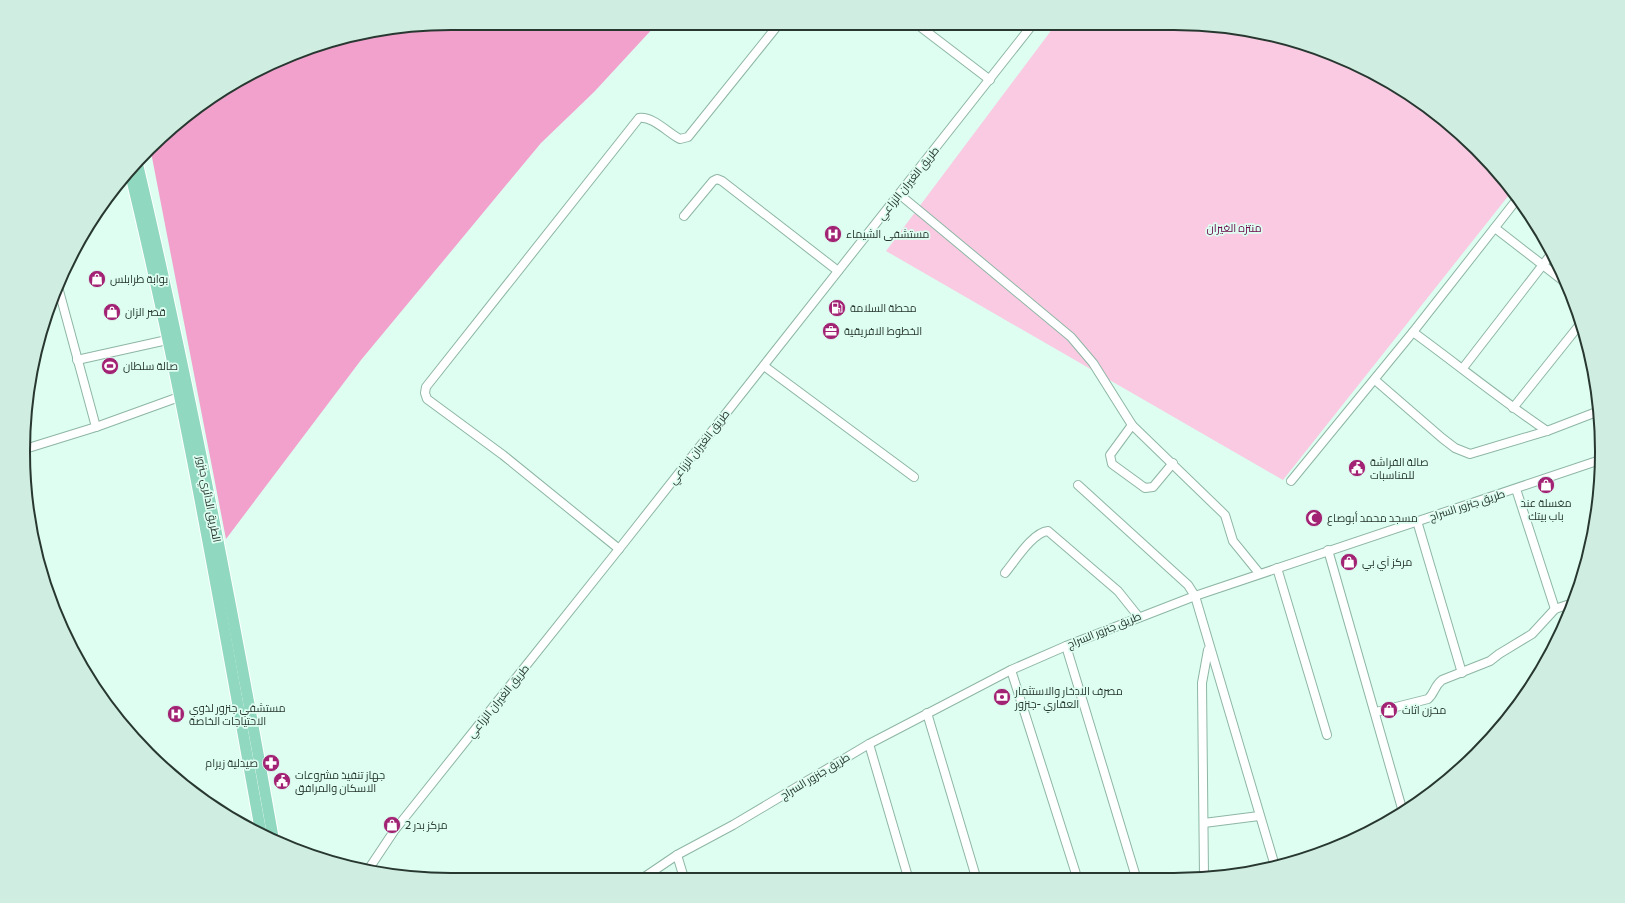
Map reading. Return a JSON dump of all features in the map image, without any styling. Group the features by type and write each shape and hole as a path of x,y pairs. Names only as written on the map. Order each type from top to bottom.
{"main road":[{"name":"الطريق الدائري جنزور","path":"139,170 168,296 214,521 272,833"},
{"name":"الطريق الدائري جنزور","path":"131,178 154,270 220,606 260,827"}],"street":[{"path":"619,549 503,456 427,399 425,393 426,388 639,118 644,117 650,120 680,139 688,137 774,30"},
{"path":"925,30 990,80"},
{"name":"طريق الغيران الزراعي","path":"371,865 394,831 764,366 990,80 1028,30"},
{"path":"684,216 713,181 722,181 838,271"},
{"path":"899,194 1071,337 1093,363 1132,425 1173,463 1225,515 1233,541 1259,574"},
{"path":"1291,481 1375,380 1514,203"},
{"path":"1495,228 1557,276"},
{"path":"1463,368 1548,258"},
{"path":"60,295 96,427"},
{"path":"1513,408 1577,328"},
{"path":"1413,332 1463,368 1513,408 1547,431"},
{"path":"77,360 167,340"},
{"path":"764,366 914,477"},
{"path":"1375,380 1442,438 1462,451 1470,454 1547,431 1593,413"},
{"path":"30,447 96,427 179,397"},
{"path":"1132,425 1110,455 1112,464 1129,479 1145,488 1153,487 1173,463"},
{"name":"طريق جنزور السراج","path":"650,873 677,855 733,825 869,744 1011,670 1066,646 1138,616 1195,596 1417,520 1516,489 1595,462"},
{"path":"1078,485 1188,585 1195,596 1273,861"},
{"path":"1516,489 1555,609"},
{"path":"1417,520 1462,673"},
{"path":"1005,573 1035,537 1042,532 1048,531 1118,591 1138,616"},
{"path":"1328,550 1376,712 1401,806"},
{"path":"1277,568 1327,735"},
{"path":"1376,712 1428,699 1432,696 1436,684 1442,680 1490,661 1532,634 1555,609 1566,605"},
{"path":"1066,646 1135,873"},
{"path":"1204,872 1202,683 1209,648"},
{"path":"1011,670 1076,873"},
{"path":"927,713 975,873"},
{"path":"869,744 907,873"},
{"path":"1204,823 1260,816"},
{"path":"677,855 682,873"}],"green space":[{"name":"منتزه الغيران","path":"1052,30 1201,31 1256,38 1309,52 1360,73 1408,101 1430,117 1472,153 1508,196 1283,480 886,251"}],"shaded area":[{"path":"651,30 594,92 541,143 361,360 226,539 152,155 195,117 241,86 290,62 342,44 369,38 424,31"}],"place":[{"name":"مستشفى الشيماء","path":"833,234"},
{"name":"بوابة طرابلس","path":"97,279"},
{"name":"محطة السلامة","path":"837,308"},
{"name":"قصر الزان","path":"112,312"},
{"name":"الخطوط الافريقية","path":"831,331"},
{"name":"صالة سلطان","path":"110,366"},
{"name":"صالة الفراشة للمناسبات","path":"1357,468"},
{"name":"مغسلة عند باب بيتك","path":"1546,485"},
{"name":"مسجد محمد أبوصاع","path":"1314,518"},
{"name":"مركز اَي بي","path":"1349,562"},
{"name":"مصرف الادخار والاستثمار العقاري -جنزور","path":"1002,697"},
{"name":"مخزن اثاث","path":"1389,710"},
{"name":"مستشفي جنزور لذوي الاحتياجات الخاصة","path":"176,714"},
{"name":"صيدلية زيرام","path":"271,763"},
{"name":"جهاز تنفيذ مشروعات الاسكان والمرافق","path":"282,781"},
{"name":"مركز بدر 2","path":"392,825"}]}
